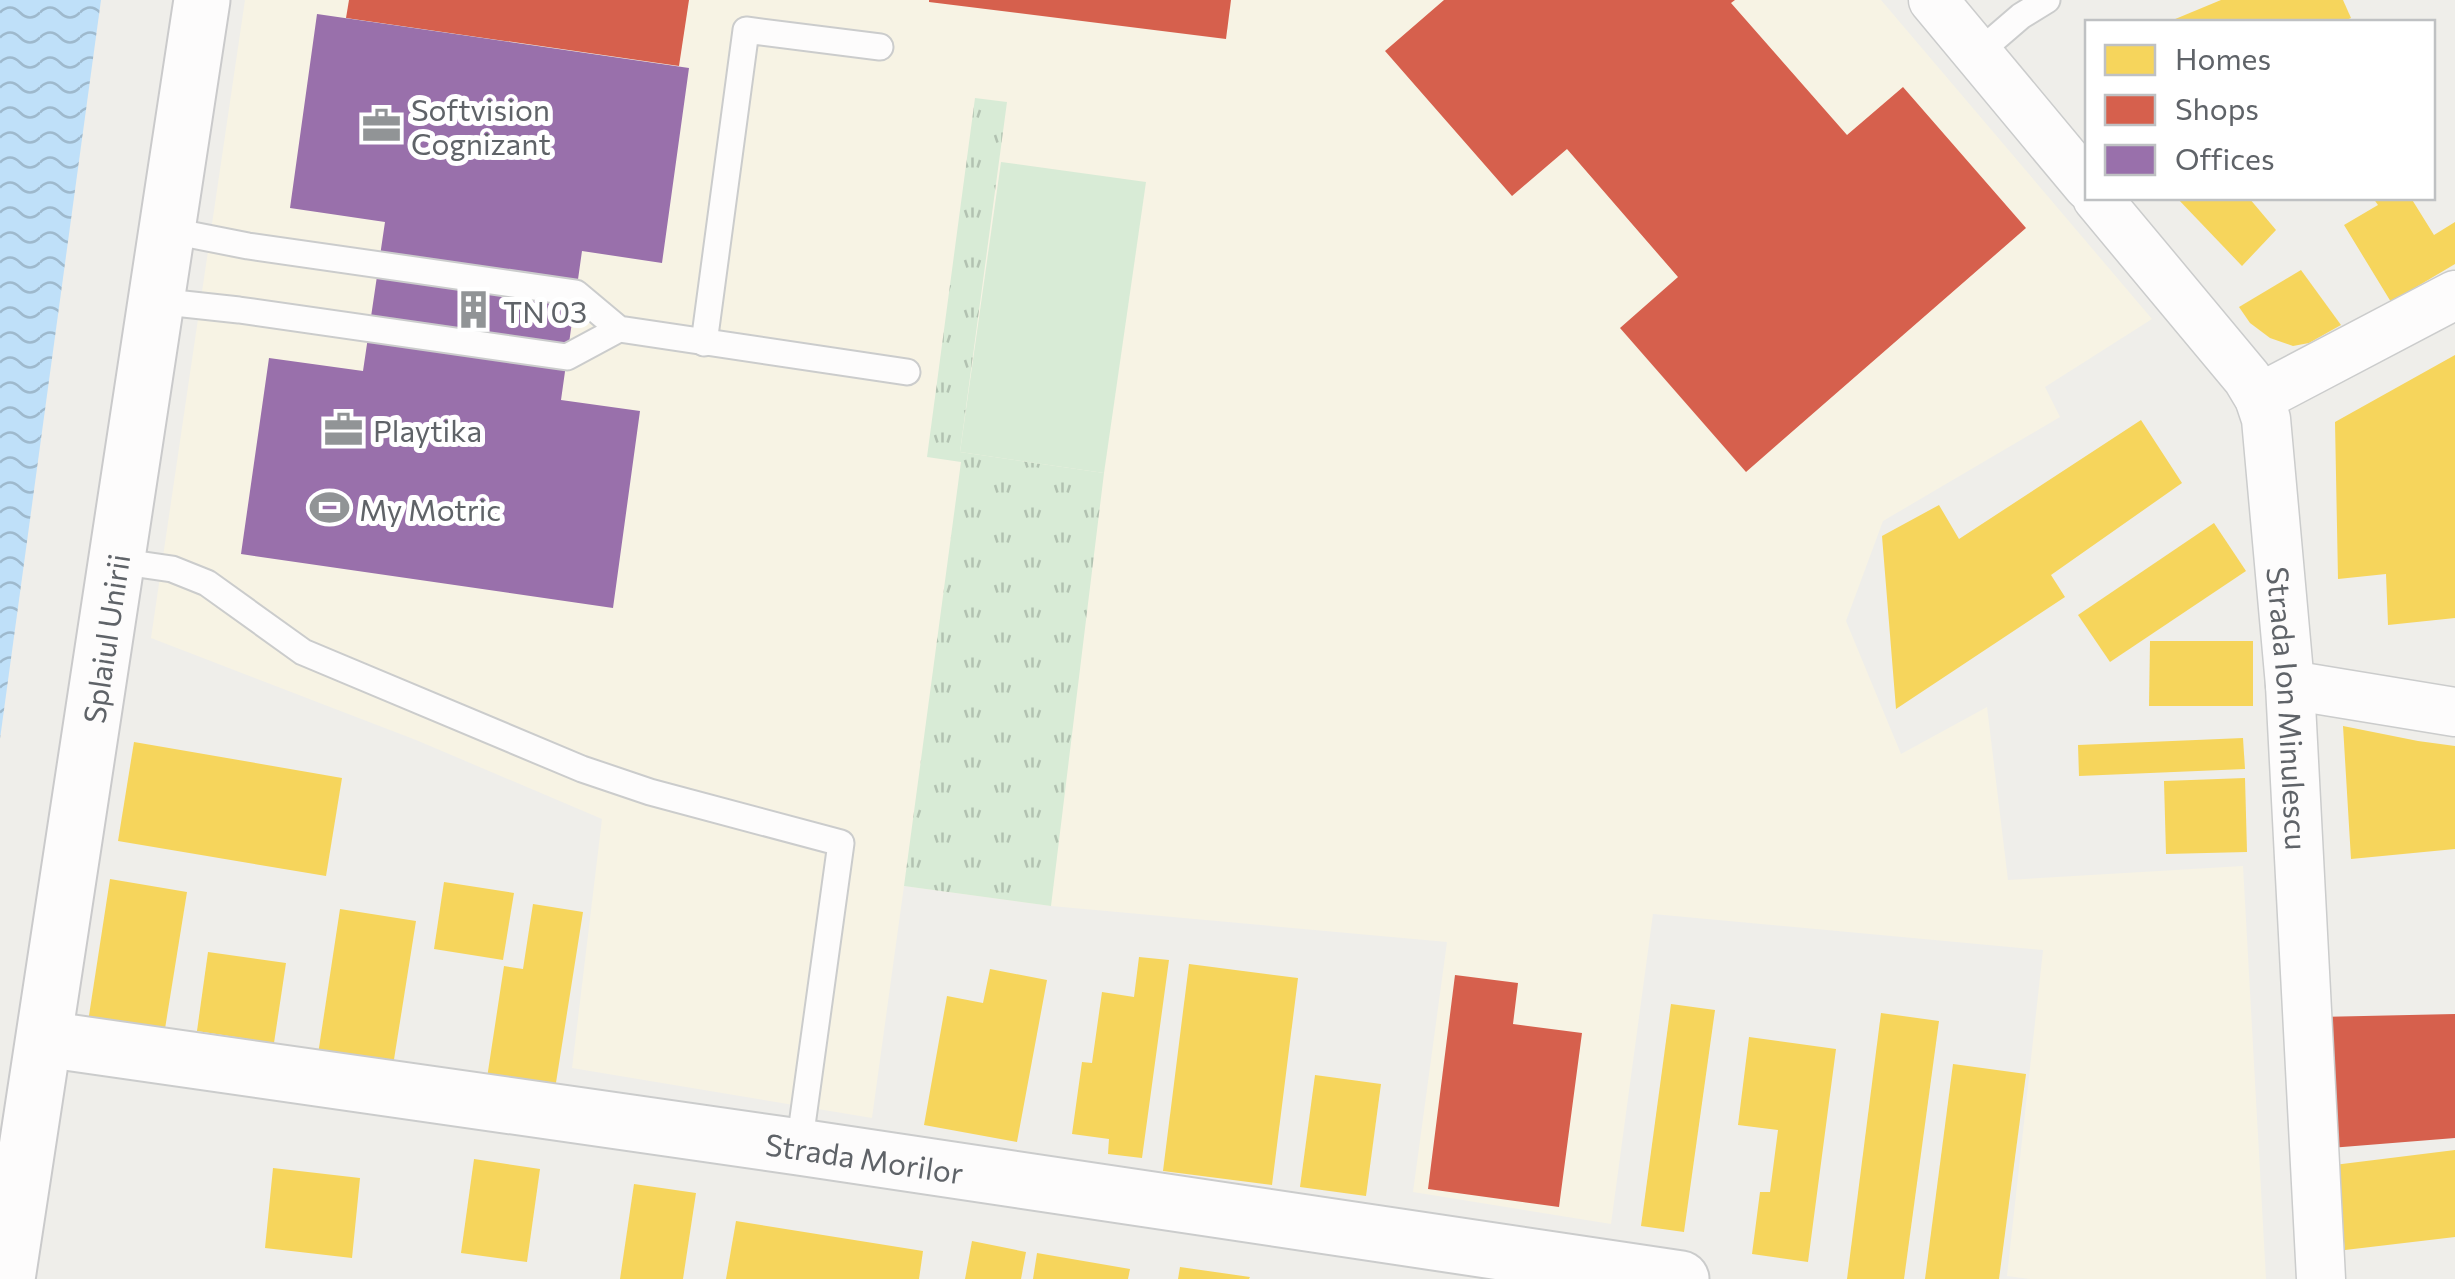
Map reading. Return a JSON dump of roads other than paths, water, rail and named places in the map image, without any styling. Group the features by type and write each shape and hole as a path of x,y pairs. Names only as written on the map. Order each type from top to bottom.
{"street":[{"name":"Splaiul Unirii","path":"7,1279 202,0"},
{"path":"1933,0 2085,182"},
{"name":"Strada Ion Minulescu","path":"2100,200 2247,378 2266,419 2290,685 2320,1279"},
{"path":"2259,398 2455,295"},
{"path":"2290,685 2455,712"},
{"name":"Strada Morilor","path":"45,1039 1681,1279"}],"lane":[{"path":"1978,54 2021,16 2047,0"},
{"path":"704,343 746,30 880,47"},
{"path":"168,230 248,246 576,293 619,329 907,372"},
{"path":"156,301 567,357 619,329"},
{"path":"118,561 172,569 207,583 302,652 582,769 650,792 841,843 799,1147"}],"water":[{"path":"0,0 101,0 0,739"}],"place":[{"name":"Softvision Cognizant","path":"381,125"},
{"name":"TN 03","path":"473,310"},
{"name":"Playtika","path":"343,429"},
{"name":"My Motric","path":"329,508"}]}
